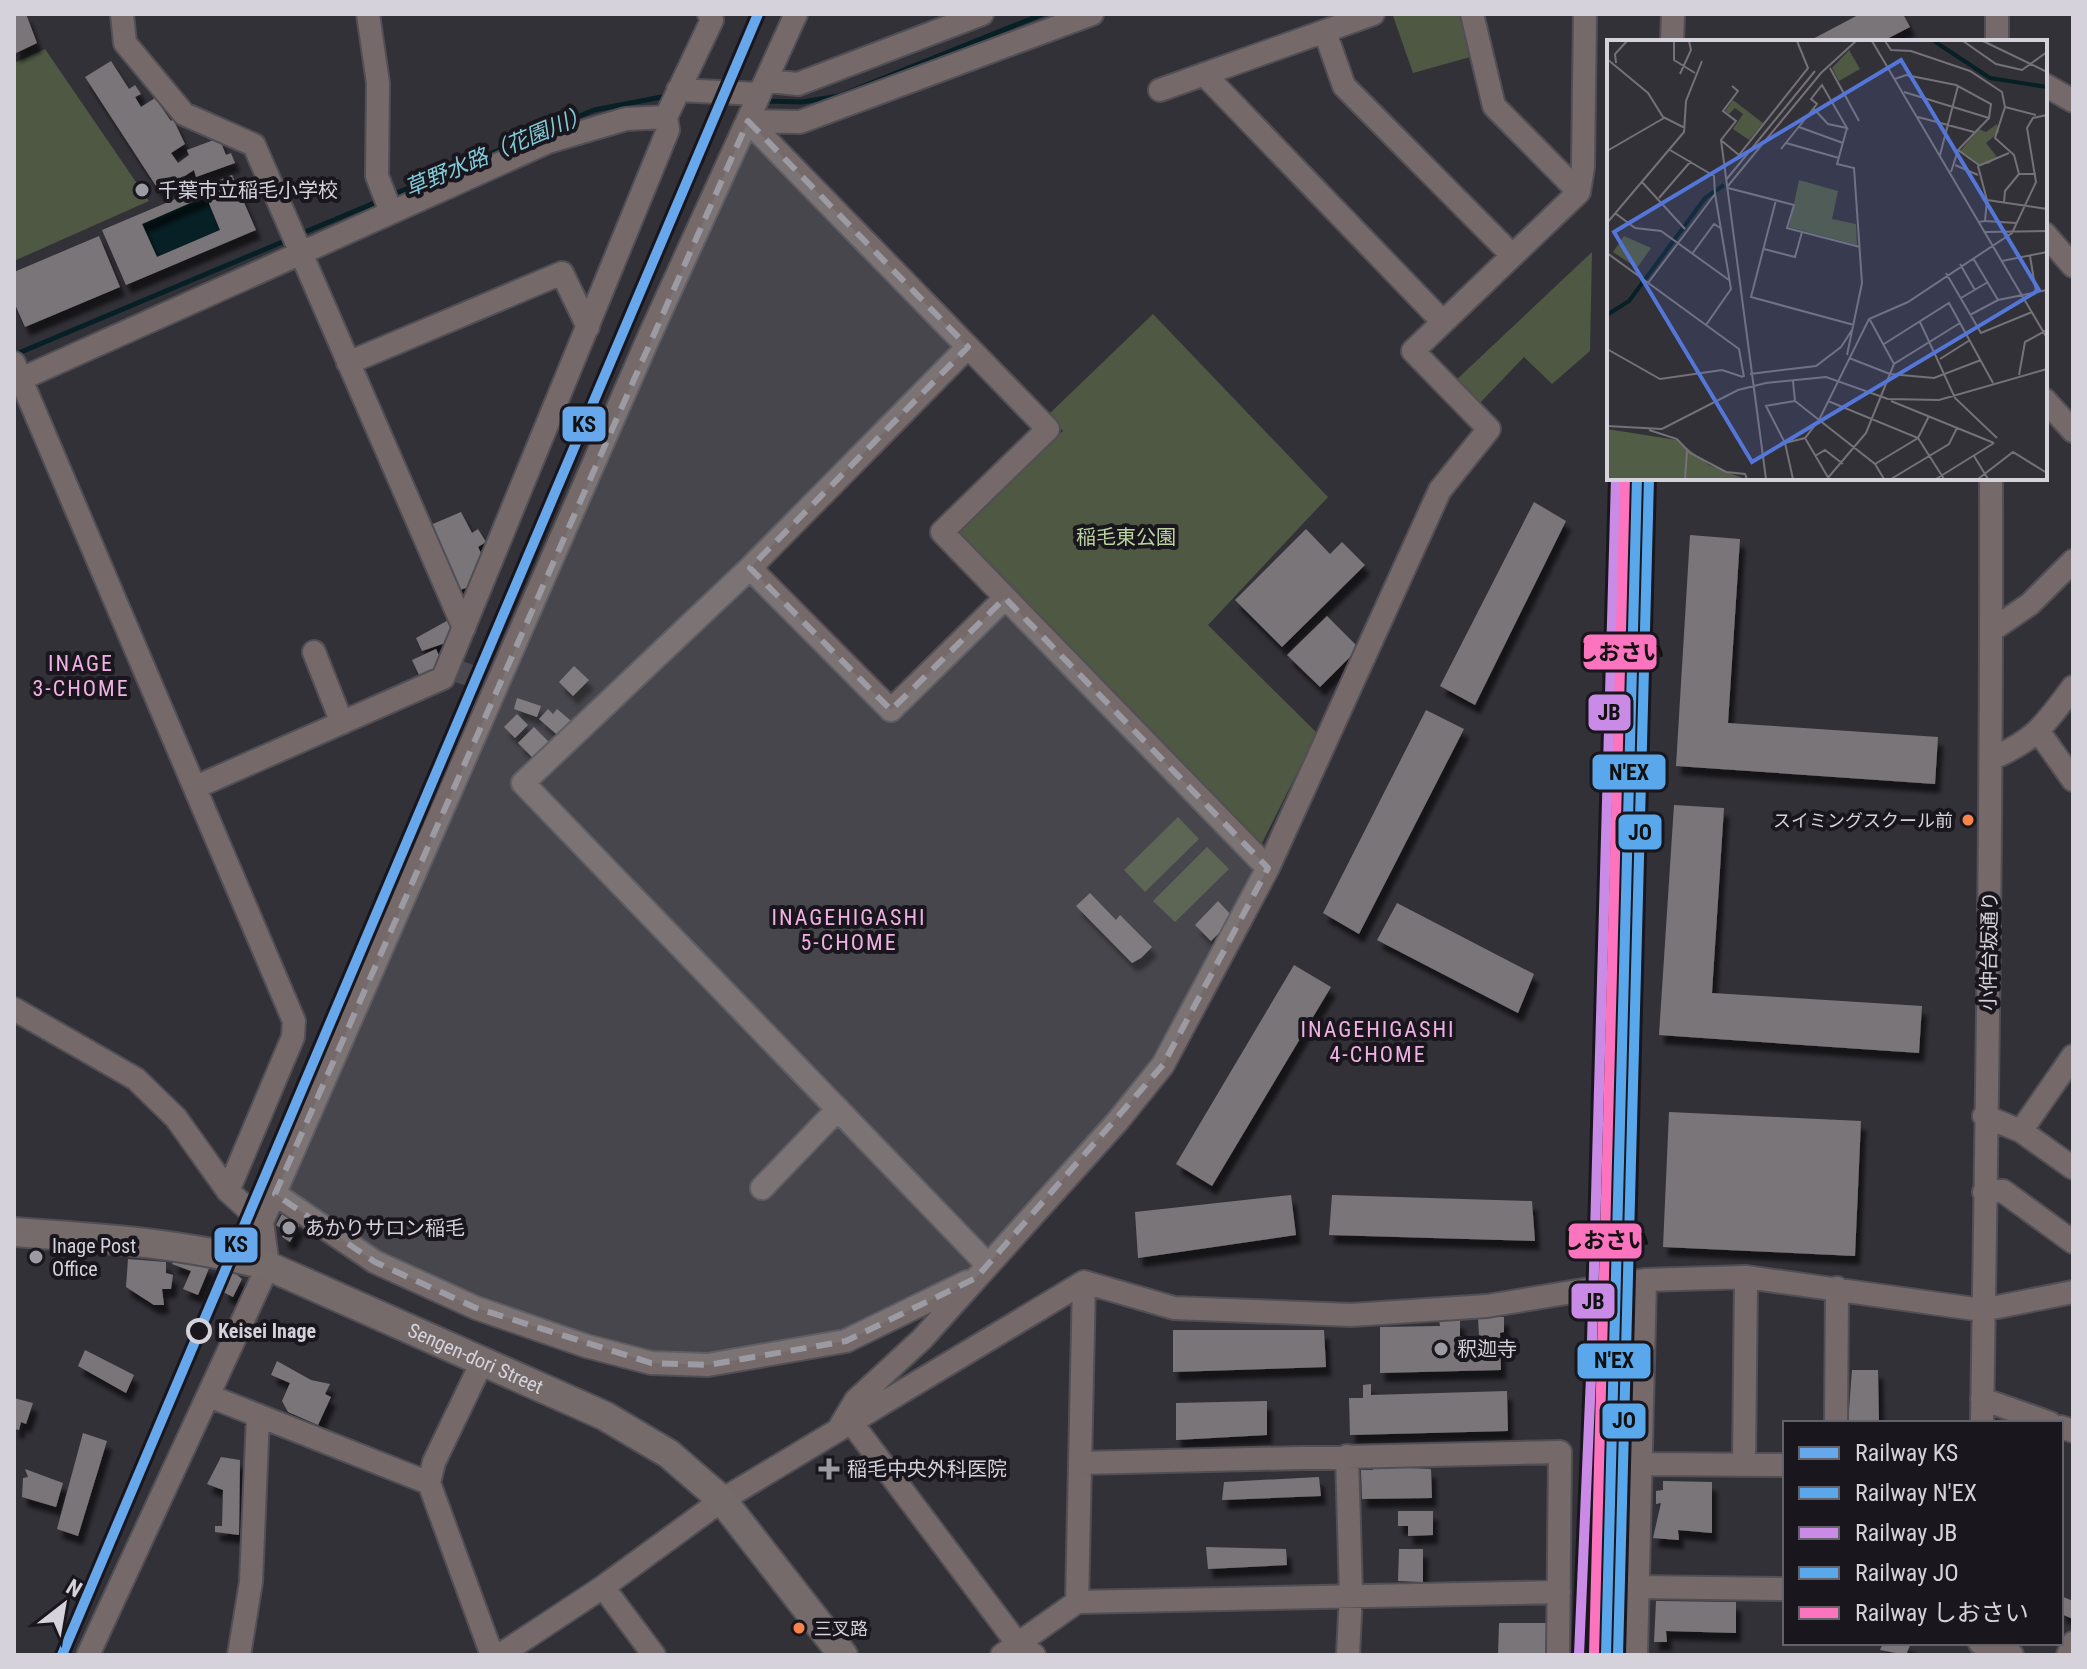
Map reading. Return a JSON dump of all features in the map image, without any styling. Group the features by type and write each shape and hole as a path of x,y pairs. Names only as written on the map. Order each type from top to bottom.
{"main road":[{"name":"Sengen-dori Street","path":"14,1232 155,1242 223,1253 268,1266 483,1360 635,1432 697,1475 722,1500 843,1655"}],"street":[{"path":"122,14 125,43 184,114 254,145 464,628"},
{"path":"368,14 378,83 377,176 391,212"},
{"path":"196,787 443,678 454,670 464,628 668,130 666,117 712,20 709,14"},
{"path":"88,1655 268,1266 262,1222 488,682 796,14"},
{"path":"678,90 798,84 982,14"},
{"path":"748,121 800,122 1092,14"},
{"path":"1160,90 1373,14"},
{"path":"1472,14 1494,106 1579,192"},
{"path":"846,1424 856,1400 922,1339 1117,1122 1163,1065 1268,868 1440,490 1489,429 1413,351 1579,192 1583,167 1585,14"},
{"path":"1672,40 1673,14"},
{"path":"1997,14 1997,40"},
{"path":"1325,32 1344,86 1512,255"},
{"path":"1204,74 1443,322"},
{"path":"2047,86 2073,101"},
{"path":"228,1191 293,1037 294,1021 18,371 587,128 626,119 666,117"},
{"path":"748,121 1048,429 942,532 1268,868"},
{"path":"2047,236 2071,260"},
{"path":"348,363 562,273 588,327"},
{"path":"968,347 750,568 523,783 838,1109 982,1271"},
{"path":"2047,402 2073,431"},
{"name":"小仲台坂通り","path":"1982,1421 1984,1116 1993,758 1991,480"},
{"path":"1992,630 2030,604 2073,561"},
{"path":"750,568 891,710 1005,598"},
{"path":"314,652 342,723"},
{"path":"1993,758 2022,745 2039,732 2073,687"},
{"path":"2039,732 2073,780"},
{"path":"14,1009 136,1079 176,1118 228,1191 262,1222"},
{"path":"2021,1131 2073,1056"},
{"path":"762,1188 838,1109"},
{"path":"1984,1116 2021,1131 2073,1168"},
{"path":"1984,1192 2003,1191 2073,1242"},
{"path":"275,1194 375,1262 476,1308 586,1346 651,1363 708,1365 846,1341 982,1271"},
{"path":"500,1655 603,1587 722,1500 1084,1282 1174,1308 1351,1315 1487,1306 1645,1280 1746,1277 1982,1310 2073,1292"},
{"path":"1744,1464 1746,1277"},
{"path":"1636,1655 1645,1280"},
{"path":"1077,1602 1084,1282"},
{"path":"1836,1421 1837,1288"},
{"path":"483,1360 434,1462 429,1483 492,1655"},
{"path":"209,1396 429,1483"},
{"path":"1982,1399 2044,1421"},
{"path":"239,1655 251,1582 258,1416"},
{"path":"846,1424 1018,1651 1077,1602 1559,1592"},
{"path":"1081,1463 1560,1452 1558,1655"},
{"path":"1347,1456 1351,1594 1348,1655"},
{"path":"1641,1464 1783,1465"},
{"path":"603,1587 654,1655"},
{"path":"1637,1587 1783,1589"},
{"path":"2068,1655 2073,1643"},
{"path":"1984,1645 2012,1655"}],"highlighted area":[{"path":"748,121 968,347 750,568 891,710 1005,598 1268,868 1163,1065 976,1278 846,1341 708,1365 651,1363 476,1308 375,1262 275,1194"}],"green space":[{"path":"1464,14 1474,56 1413,73 1393,16"},
{"path":"45,49 149,201 14,261 14,63"},
{"path":"1592,252 1590,351 1552,384 1524,357 1478,405 1454,382"},
{"name":"稲毛東公園","path":"1153,314 1328,497 1208,625 1317,733 1260,847 952,533 1063,431 1048,415"},
{"path":"1178,817 1199,839 1145,892 1124,870"},
{"path":"1207,847 1229,869 1175,922 1153,901"}],"water":[{"path":"206,196 220,230 157,257 142,224"}],"building":[{"path":"14,14 26,14 37,43 14,54"},
{"path":"1860,14 1903,14 1910,27 1885,40 1811,40"},
{"path":"111,61 129,89 135,85 141,94 135,97 141,107 155,98 171,121 173,119 185,144 171,153 178,163 189,155 187,150 219,138 226,155 231,153 235,163 196,177 194,170 160,192 85,77"},
{"path":"232,175 256,230 126,285 102,230","holes":["206,196 220,230 157,257 142,224"]},
{"path":"99,236 120,287 25,327 14,302 14,272"},
{"path":"1534,502 1566,521 1475,705 1440,686"},
{"path":"461,512 472,533 478,529 486,542 478,547 484,559 472,586 454,592 428,526"},
{"path":"1306,529 1330,554 1342,542 1365,565 1282,647 1235,600"},
{"path":"1690,535 1740,539 1728,723 1938,737 1935,784 1676,766"},
{"path":"1327,616 1359,648 1320,687 1287,655"},
{"path":"452,618 454,640 422,651 416,638"},
{"path":"436,649 443,664 419,675 412,660"},
{"path":"574,666 589,680 573,696 559,682"},
{"path":"517,698 541,706 537,717 514,709"},
{"path":"548,709 553,714 557,709 576,725 562,739 539,719"},
{"path":"1426,710 1464,729 1359,934 1323,913"},
{"path":"517,714 528,725 515,738 504,727"},
{"path":"534,727 554,747 538,763 518,743"},
{"path":"1674,805 1724,808 1712,993 1922,1006 1919,1053 1659,1035"},
{"path":"1090,893 1116,920 1120,915 1152,947 1141,958 1132,963 1076,906"},
{"path":"1218,901 1234,918 1211,941 1195,925"},
{"path":"1397,903 1534,974 1518,1013 1377,940"},
{"path":"1294,965 1331,987 1212,1186 1176,1164"},
{"path":"1669,1112 1861,1121 1855,1256 1663,1247"},
{"path":"1291,1195 1296,1235 1138,1258 1135,1212"},
{"path":"1332,1195 1532,1201 1535,1241 1329,1235"},
{"name":"あかりサロン稲毛","path":"282,1214 300,1224 290,1242 282,1237 285,1231 276,1225"},
{"path":"175,1258 210,1266 198,1295 183,1289 191,1271 172,1264"},
{"path":"128,1259 166,1262 166,1273 173,1275 171,1289 162,1289 164,1305 154,1305 126,1287"},
{"path":"233,1271 242,1279 233,1297 223,1292"},
{"path":"1478,1317 1504,1317 1504,1332 1500,1333 1501,1370 1380,1373 1380,1327 1440,1326 1439,1320 1460,1320 1460,1336 1479,1336"},
{"path":"1173,1330 1324,1330 1326,1367 1173,1372"},
{"path":"85,1350 134,1375 126,1393 78,1366"},
{"path":"277,1361 311,1380 330,1384 325,1394 331,1397 318,1425 288,1412 282,1401 290,1383 271,1375"},
{"path":"1852,1370 1878,1370 1879,1421 1848,1421"},
{"path":"1371,1384 1371,1395 1507,1391 1508,1431 1350,1435 1349,1398 1363,1398 1363,1385"},
{"path":"14,1398 33,1403 26,1424 21,1422 19,1430 14,1429"},
{"path":"1267,1401 1267,1435 1176,1440 1176,1403"},
{"path":"83,1433 107,1441 78,1536 57,1529"},
{"path":"221,1457 240,1460 239,1535 215,1532 215,1526 222,1526 223,1490 207,1484"},
{"path":"1373,1466 1431,1469 1432,1498 1362,1499 1361,1470 1373,1470"},
{"path":"25,1469 63,1483 56,1507 22,1497 23,1478 28,1477"},
{"path":"1319,1477 1321,1496 1222,1500 1224,1482"},
{"path":"1663,1481 1712,1482 1712,1533 1678,1530 1679,1540 1653,1538 1661,1503 1656,1504 1656,1491 1663,1490"},
{"path":"1398,1511 1433,1511 1433,1535 1408,1536 1408,1526 1398,1526"},
{"path":"1206,1547 1286,1549 1287,1565 1208,1569"},
{"path":"1399,1549 1423,1549 1423,1582 1398,1581"},
{"path":"2063,1597 2073,1601 2073,1619 2063,1615"},
{"path":"1656,1601 1736,1602 1736,1633 1666,1631 1667,1642 1654,1642"},
{"path":"1499,1623 1547,1623 1546,1655 1498,1655"},
{"path":"1882,1645 1910,1645 1906,1655 1880,1650"}],"waterway":[{"name":"草野水路（花園川）","path":"765,101 802,102 839,96 1043,14"},
{"name":"草野水路（花園川）","path":"392,195 594,110 667,96"},
{"name":"草野水路（花園川）","path":"300,234 379,201"},
{"name":"草野水路（花園川）","path":"14,355 287,240"}],"tunnel":[{"path":"457,671 480,679"}],"rail line":[{"name":"KS","path":"62,1655 758,14"},
{"name":"JB","path":"1579,1655 1591,1377 1616,480"},
{"name":"しおさい","path":"1594,1655 1625,480"},
{"name":"N'EX","path":"1606,1655 1637,480"},
{"name":"JO","path":"1618,1655 1649,480"}],"place":[{"name":"千葉市立稲毛小学校","path":"142,190"},
{"name":"スイミングスクール前","path":"1968,820"},
{"name":"あかりサロン稲毛","path":"289,1228"},
{"name":"Inage Post Office","path":"36,1257"},
{"name":"Keisei Inage","path":"199,1331"},
{"name":"釈迦寺","path":"1441,1349"},
{"name":"稲毛中央外科医院","path":"829,1469"},
{"name":"三叉路","path":"799,1628"}],"district":[{"name":"INAGE 3-CHOME","path":"81,676"},
{"name":"INAGEHIGASHI 5-CHOME","path":"849,930"},
{"name":"INAGEHIGASHI 4-CHOME","path":"1378,1042"}]}
